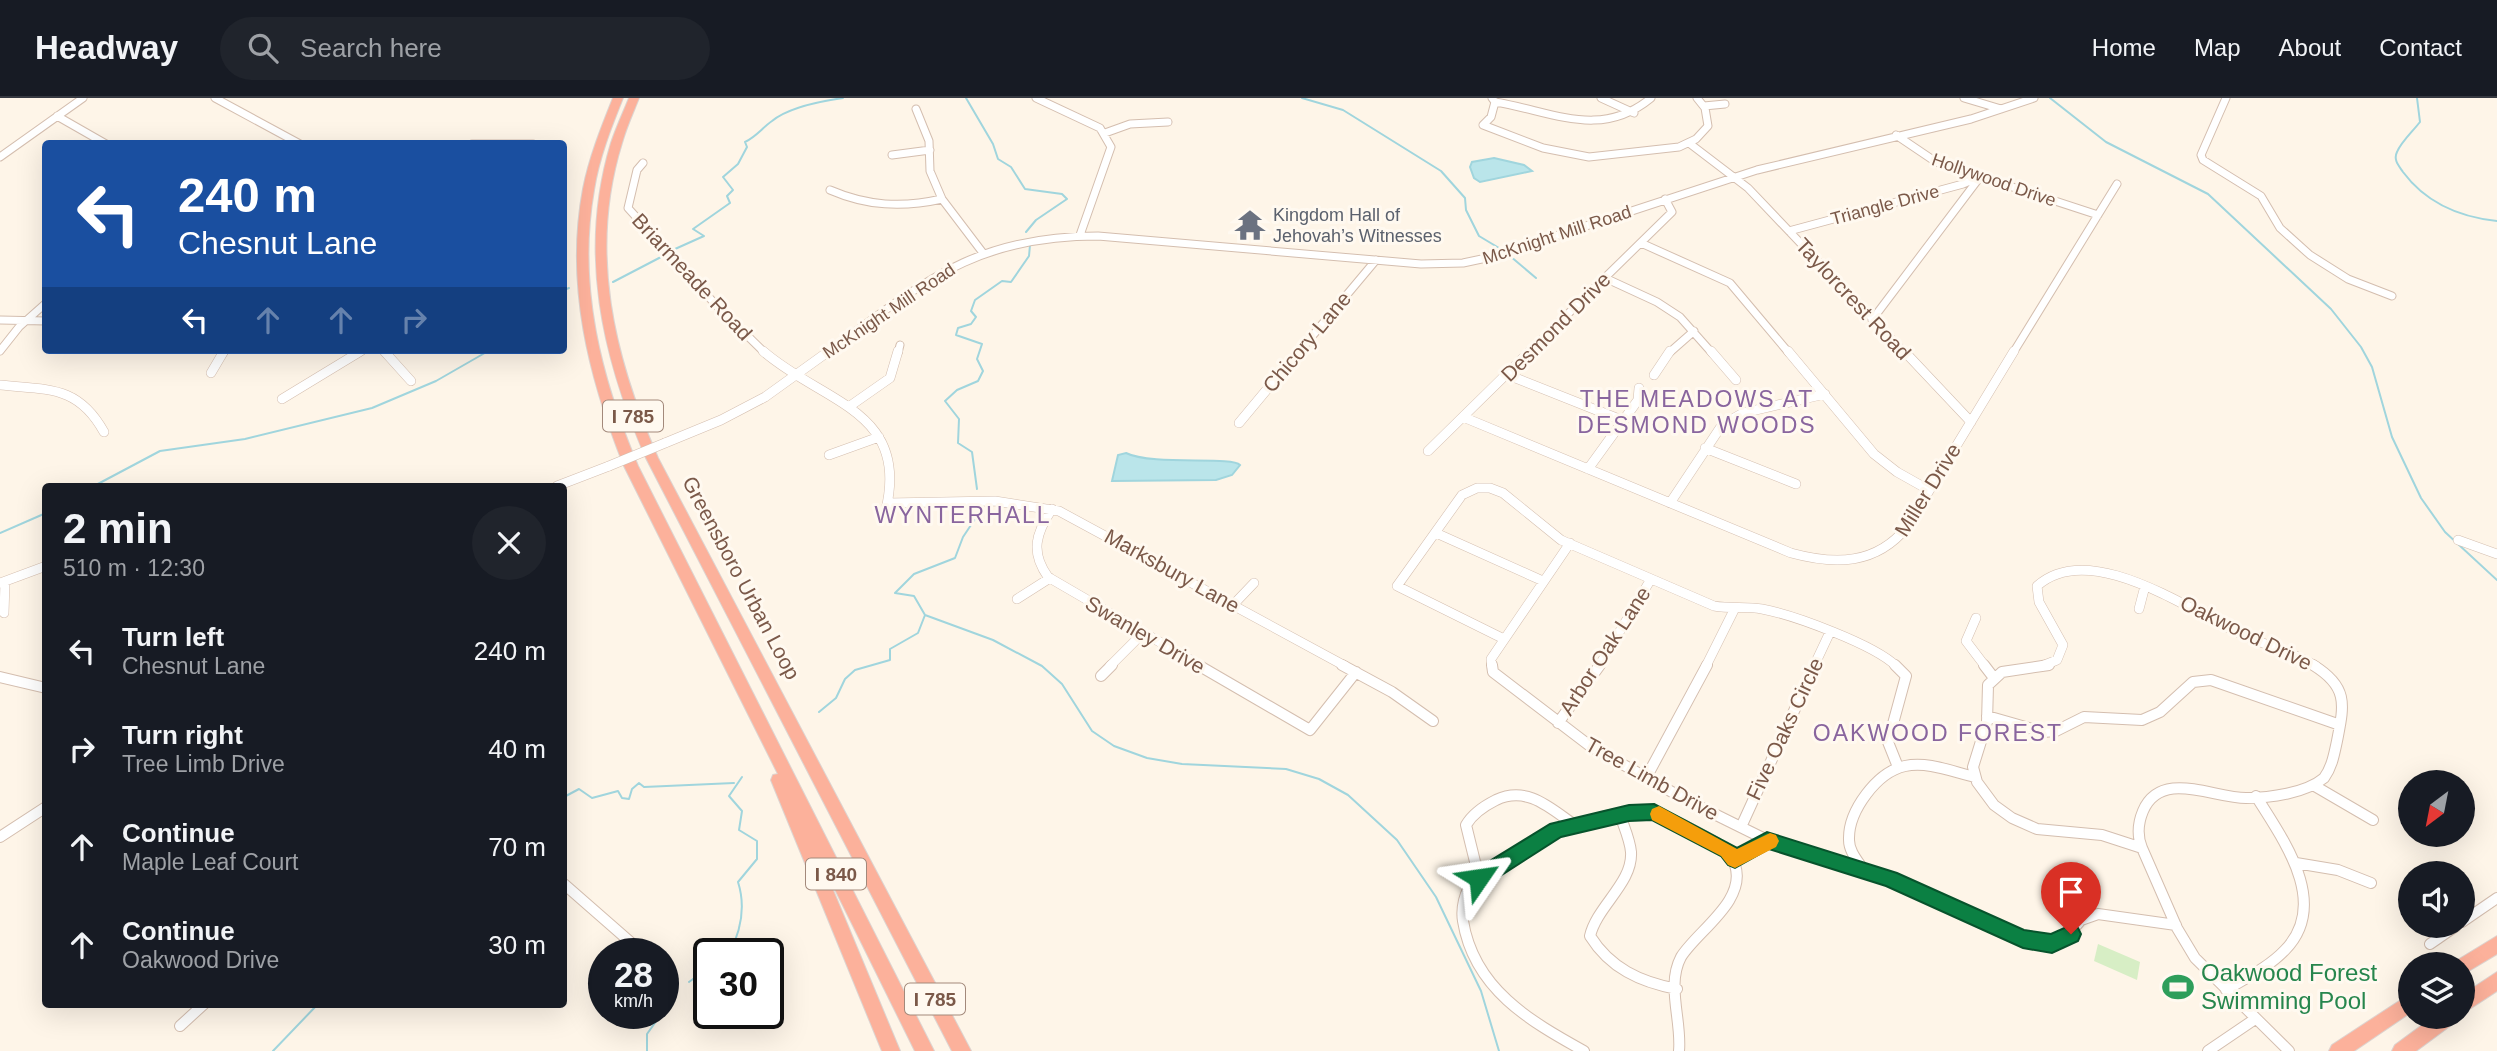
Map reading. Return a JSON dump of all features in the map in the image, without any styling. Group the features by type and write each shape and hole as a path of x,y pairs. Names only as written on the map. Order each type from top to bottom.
{"highway":[{"name":"I 785","path":"618,98 594,165 582,231 582,285 593,362 626,455 747,697"},
{"name":"Greensboro Urban Loop","path":"634,98 609,171 600,246 605,318 625,396 652,458 962,1051"},
{"path":"747,697 891,1051"},
{"name":"I 840","path":"747,697 925,1051"},
{"path":"2475,958 2497,944"},
{"path":"851,953 899,1051"},
{"path":"2475,996 2497,980"},
{"path":"2338,1051 2398,1010"},
{"path":"2401,1051 2431,1029"},
{"path":"2415,1051 2436,1029"}],"street":[{"path":"0,157 83,98"},
{"path":"215,98 293,140"},
{"path":"1036,98 1087,120 1105,133 1111,147 1109,159 1080,235"},
{"path":"1601,98 1634,113"},
{"path":"1651,98 1634,113 1619,119 1588,122 1493,100 1491,117 1483,125 1550,150 1589,157 1689,143 1708,126 1704,106 1697,98"},
{"path":"1964,98 2001,109"},
{"name":"McKnight Mill Road","path":"565,483 738,412 794,376 937,274 983,253 1033,239 1080,235 1421,264 1472,261 1736,176 2001,109 2034,98"},
{"path":"2226,98 2201,155 2203,160 2261,196 2280,228 2310,255 2348,279 2392,296"},
{"path":"1704,106 1725,104"},
{"path":"916,109 930,150 930,171 942,200 983,253"},
{"path":"57,116 99,140"},
{"path":"1105,133 1130,124 1168,122"},
{"name":"Hollywood Drive","path":"1896,135 1930,159 2098,215"},
{"name":"Taylorcrest Road","path":"1689,143 1736,176 1971,422"},
{"path":"892,155 930,150"},
{"name":"Briarmeade Road","path":"643,163 637,170 628,208 728,318 794,376"},
{"path":"1872,320 1980,176"},
{"name":"Triangle Drive","path":"1789,231 1963,184 1980,176"},
{"name":"Miller Drive","path":"1463,417 1791,553 1840,561 1868,557 1889,548 1903,533 2117,184"},
{"path":"830,190 878,206 912,205 942,200"},
{"name":"Desmond Drive","path":"1428,451 1672,212 1665,199"},
{"path":"1641,243 1730,283 1885,464 1929,490"},
{"name":"Chicory Lane","path":"1239,423 1376,260"},
{"path":"1605,278 1657,302 1694,331 1736,380"},
{"path":"0,351 25,321 42,306"},
{"path":"0,320 42,320"},
{"path":"1654,375 1670,351 1694,331"},
{"path":"850,406 890,377 900,345"},
{"path":"211,373 223,354"},
{"path":"282,398 356,354"},
{"path":"387,354 411,381"},
{"path":"1508,375 1624,421"},
{"path":"794,376 850,406 866,418 879,437 829,455"},
{"path":"0,385 49,388 79,398 94,410 104,432"},
{"path":"1588,469 1641,396 1639,388"},
{"path":"1670,503 1722,425 1732,418 1825,394"},
{"name":"Marksbury Lane","path":"879,437 892,476 887,508 994,500 1025,502 1079,519 1392,692 1433,721"},
{"path":"1705,448 1796,484"},
{"path":"1504,639 1397,586 1462,495 1472,489 1485,488 1519,502 1543,528 1570,544 1714,606 1734,610 1761,608 1883,654 1906,676 1905,688 1886,740 1889,754 1898,768"},
{"path":"1017,599 1050,578 1035,556 1034,542 1052,509"},
{"path":"1436,533 1543,581"},
{"path":"2458,540 2497,554"},
{"name":"Tree Limb Drive","path":"1570,544 1491,659 1493,672 1590,746 1767,840 1863,869 2038,943 2064,940 2081,920 2098,914 2176,925"},
{"path":"4,613 3,583 42,568"},
{"name":"Oakwood Drive","path":"1994,678 2006,670 2053,663 2061,654 2063,643 2036,596 2037,586 2044,579 2098,572 2145,586 2184,602 2238,632 2316,666 2340,691 2344,702 2330,771 2313,785"},
{"name":"Swanley Drive","path":"1050,578 1310,730 1356,672"},
{"name":"Arbor Oak Lane","path":"1558,723 1590,682 1651,579"},
{"path":"1233,605 1254,583"},
{"path":"2139,609 2145,586"},
{"path":"1646,778 1734,610"},
{"path":"1976,618 1966,641 1994,678 1986,692 1987,716 1974,761 1976,777 1994,805 2018,821 2037,829 2102,835 2143,849"},
{"name":"Five Oaks Circle","path":"1741,827 1830,632"},
{"path":"1101,676 1142,634"},
{"path":"0,677 42,687"},
{"path":"1987,716 2043,732 2056,731 2084,718 2142,720 2160,712 2193,682 2211,680 2340,725"},
{"path":"1863,869 1850,846 1851,830 1870,788 1887,772 1898,768 1924,766 1976,777"},
{"path":"2289,1051 2193,956 2176,925 2139,841 2141,816 2147,803 2159,792 2189,788 2246,798 2313,785 2373,820"},
{"path":"1479,878 1466,825 1472,815 1495,800 1516,792 1541,799 1576,825"},
{"path":"2226,990 2283,952 2293,942 2305,896 2303,878 2296,863 2256,796"},
{"path":"0,838 42,810"},
{"path":"1584,1051 1520,1014 1506,1001 1473,956 1465,934 1462,911 1466,890 1479,878 1557,830 1620,815 1654,812 1727,850 1735,859 1737,883 1727,904 1714,921 1687,945 1677,965 1677,989 1683,1033 1679,1051"},
{"path":"1620,815 1631,859 1626,873 1597,910 1590,936 1598,950 1615,965 1651,985 1677,989"},
{"path":"1735,859 1767,840"},
{"path":"2296,863 2338,870 2371,883"},
{"path":"567,887 626,938"},
{"path":"2475,913 2497,898"},
{"path":"2430,944 2439,938"},
{"path":"180,1026 200,1008"},
{"path":"2208,1051 2255,1019"}],"green space":[{"path":"2098,944 2140,962 2137,980 2094,961"}],"water":[{"path":"1494,158 1524,165 1532,171 1480,182 1474,178 1470,167 1472,162"},
{"path":"1126,453 1154,459 1222,461 1240,465 1232,475 1216,480 1112,481 1118,455"}],"waterway":[{"path":"675,249 704,236 693,229 730,203 727,196 733,190 723,177 738,164 747,147 745,142 787,112 843,98"},
{"path":"966,98 993,144 998,159 1011,167 1025,189 1062,194 1067,199 1036,220 1026,232"},
{"path":"1302,98 1343,110 1441,171 1465,198 1466,210 1479,236 1499,248"},
{"path":"2050,98 2106,142 2208,194 2331,309 2361,347 2372,367 2392,437 2421,498 2445,532 2497,580"},
{"path":"2417,98 2420,122 2399,148 2396,155 2398,165 2412,183 2444,207 2497,221"},
{"path":"977,489 972,452 958,443 959,419 945,401 957,390 978,381 983,371 977,359 982,344 956,335 958,328 971,324 976,317 971,311 975,300 1002,281 1011,282 1029,256 1030,245"},
{"path":"1510,256 1536,278"},
{"path":"613,282 661,257"},
{"path":"100,483 160,451 245,439 372,408 436,381 483,354"},
{"path":"925,615 914,596 895,593 914,574 955,558 963,537 981,510"},
{"path":"0,533 42,515"},
{"path":"819,712 836,698 845,679 855,670 890,660 890,649 918,633 925,615"},
{"path":"925,615 993,640 1042,666 1062,684 1092,731 1114,746 1147,758 1182,764 1286,769 1319,779 1348,795 1397,840 1436,897 1481,991 1499,1051"},
{"path":"737,938 742,901 738,882 757,859 757,841 739,830 742,811 729,796 742,777"},
{"path":"567,795 579,789 592,798 618,791 622,798 629,799 632,789 639,783 644,787 734,783"},
{"path":"689,982 693,979"},
{"path":"273,1051 314,1008"},
{"path":"647,1051 647,1034 651,1029"}],"slow traffic":[{"path":"1659,814 1707,838 1727,850 1735,859 1767,840 1770,841"}],"place":[{"name":"Kingdom Hall of Jehovah’s Witnesses","path":"1250,225"},
{"name":"Oakwood Forest Swimming Pool","path":"2178,987"}],"district":[{"name":"THE MEADOWS AT DESMOND WOODS","path":"1697,412"},
{"name":"WYNTERHALL","path":"963,515"},
{"name":"OAKWOOD FOREST","path":"1938,733"}],"route":[{"path":"1479,878 1557,830 1629,813 1654,812 1707,838 1727,850 1735,859 1767,840 1810,856 1863,869 1890,879 2023,939 2052,943 2064,940 2071,934"}]}
